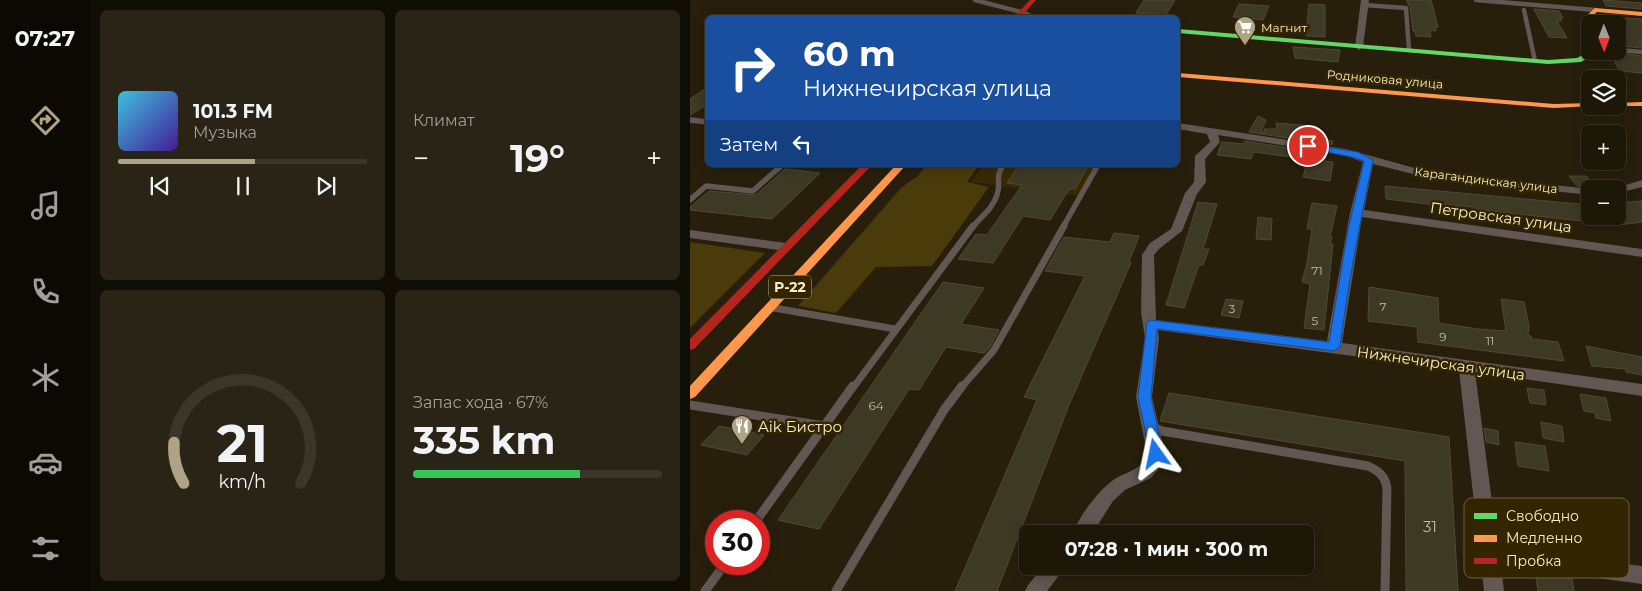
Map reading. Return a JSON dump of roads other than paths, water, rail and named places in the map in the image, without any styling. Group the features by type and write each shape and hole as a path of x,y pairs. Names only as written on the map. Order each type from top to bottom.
{"main road":[{"path":"1018,15 1033,0"},
{"path":"1590,15 1595,10 1642,14"},
{"path":"1180,31 1534,61 1581,58"},
{"name":"Родниковая улица","path":"1180,75 1545,106 1581,105"},
{"path":"1626,105 1642,104"},
{"name":"Р-22","path":"690,346 865,167"},
{"name":"Р-22","path":"690,394 899,167"}],"street":[{"path":"1358,47 1364,2"},
{"name":"Карагандинская улица","path":"1180,126 1346,152 1369,160 1429,175 1581,191"},
{"path":"1087,525 1107,496 1130,478 1144,473 1152,466 1156,454 1144,397 1152,338 1148,312 1148,254 1154,246 1176,231 1180,225 1191,193 1200,182 1199,159 1215,142 1212,132"},
{"path":"1334,347 1340,299 1356,213 1369,160"},
{"path":"1626,188 1642,183"},
{"name":"Петровская улица","path":"1356,213 1642,253"},
{"path":"690,234 786,247"},
{"name":"Нижнечирская улица","path":"1151,324 1334,347 1466,367 1642,390"},
{"path":"1466,367 1484,498"},
{"path":"1629,573 1642,575"},
{"path":"1035,591 1048,575"},
{"path":"1493,578 1494,591"}],"lane":[{"path":"975,0 989,3 1018,15"},
{"path":"989,3 1000,0"},
{"path":"1476,0 1595,10"},
{"path":"1364,2 1406,8 1409,50"},
{"path":"1524,10 1534,61"},
{"path":"1626,51 1642,52"},
{"path":"690,120 705,122"},
{"path":"690,200 706,186 753,192 780,167"},
{"path":"764,510 977,221 989,210 999,188 996,181 1002,167"},
{"path":"836,591 944,410 957,392 994,350 1097,167"},
{"path":"771,308 896,329"},
{"path":"690,405 825,426"},
{"path":"1149,426 1162,431 1368,466 1380,472 1387,482 1384,591"},
{"path":"705,591 717,575"}],"place":[{"name":"Магнит","path":"1245,46"},
{"name":"Aik Бистро","path":"742,445"}]}
